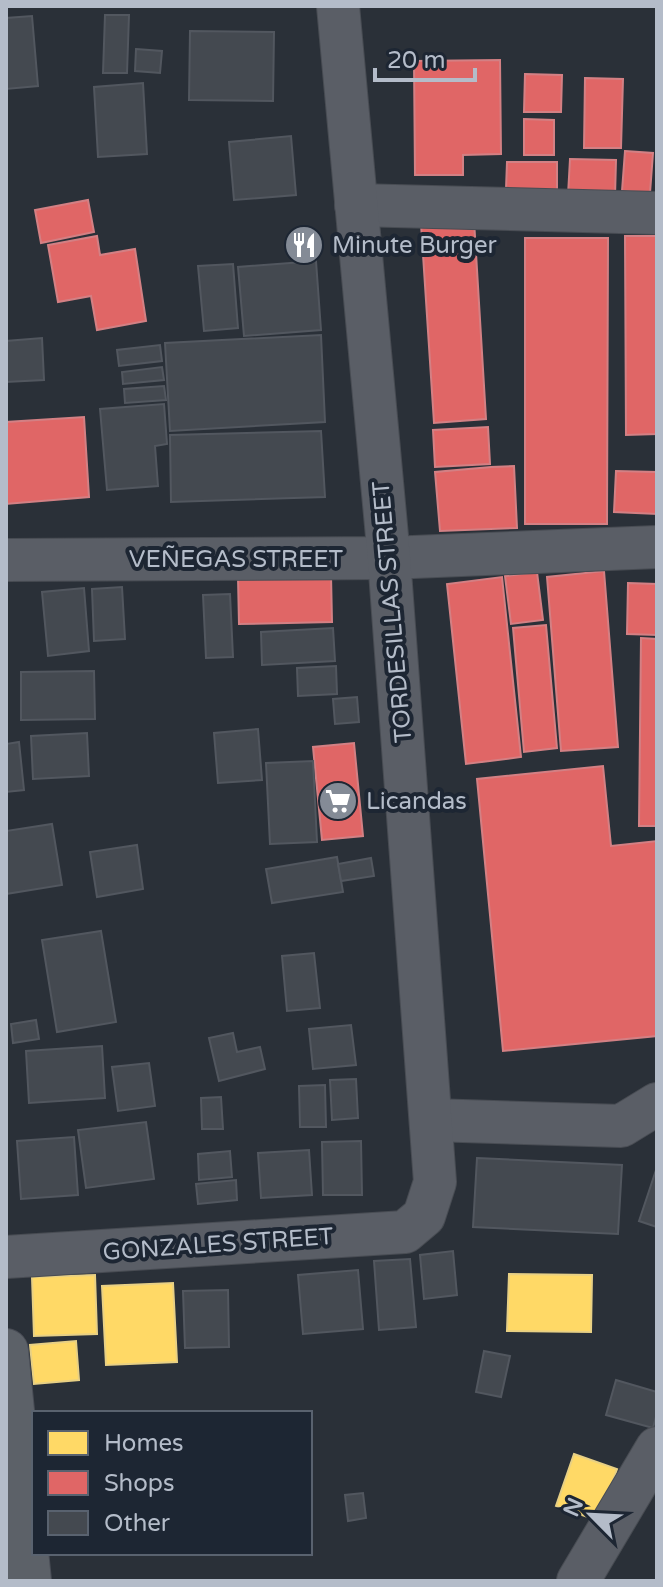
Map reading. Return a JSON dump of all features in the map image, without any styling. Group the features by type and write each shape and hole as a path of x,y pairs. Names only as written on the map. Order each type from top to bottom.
{"main road":[{"path":"6,1351 29,1581"}],"street":[{"name":"TORDESILLAS STREET","path":"338,6 389,558 431,1120 435,1182 424,1216"},
{"path":"356,205 657,213"},
{"name":"VEÑEGAS STREET","path":"6,560 389,558 657,547"},
{"path":"431,1120 621,1126 657,1104"},
{"name":"GONZALES STREET","path":"6,1257 405,1232 424,1216"},
{"path":"578,1581 657,1448"}],"building: Homes":[{"path":"509,1274 592,1275 591,1332 507,1331"},
{"path":"95,1275 97,1334 34,1336 32,1277"},
{"path":"173,1283 177,1362 106,1365 102,1286"},
{"path":"76,1341 79,1380 34,1384 30,1345"},
{"path":"574,1454 617,1469 599,1521 556,1506"}],"building: Shops":[{"path":"500,60 501,154 463,155 463,175 415,175 414,61"},
{"path":"525,74 562,75 561,112 524,112"},
{"path":"585,78 623,79 621,148 584,148"},
{"path":"524,119 554,120 554,155 524,155"},
{"path":"625,151 653,153 650,193 622,191"},
{"path":"570,159 616,160 615,197 568,195"},
{"path":"507,162 557,162 557,190 506,189"},
{"path":"88,200 94,232 41,243 35,210"},
{"path":"474,220 486,419 434,423 421,224"},
{"path":"97,236 100,255 135,249 146,321 97,330 91,296 58,302 48,245"},
{"path":"625,236 657,236 657,434 626,435"},
{"path":"525,238 608,238 607,524 525,524"},
{"path":"84,417 89,497 6,504 6,422"},
{"path":"488,427 490,464 435,467 433,430"},
{"path":"514,466 517,528 440,531 435,472"},
{"path":"616,471 657,472 657,514 614,512"},
{"path":"604,571 618,747 561,751 547,577"},
{"path":"537,572 543,620 511,624 505,576"},
{"path":"331,575 332,622 239,624 238,577"},
{"path":"502,577 521,757 466,764 447,584"},
{"path":"628,583 657,584 657,635 627,634"},
{"path":"546,625 557,748 524,752 513,628"},
{"path":"641,638 657,639 657,826 639,826"},
{"path":"354,743 363,836 322,840 313,747"},
{"path":"603,766 611,846 657,841 657,1036 503,1051 477,779"}],"building: Other":[{"path":"105,15 129,15 127,73 103,73"},
{"path":"32,16 38,86 6,89 6,18"},
{"path":"190,31 274,32 273,101 189,100"},
{"path":"136,49 162,51 160,73 135,71"},
{"path":"143,83 147,154 98,157 94,87"},
{"path":"291,136 296,195 234,200 229,142"},
{"path":"316,261 321,330 244,336 238,267"},
{"path":"233,264 238,328 204,331 198,266"},
{"path":"321,335 325,422 170,431 165,343"},
{"path":"42,338 44,380 6,382 6,341"},
{"path":"160,345 162,361 119,366 117,350"},
{"path":"162,367 164,380 123,384 122,372"},
{"path":"164,386 166,400 125,403 124,389"},
{"path":"164,404 167,444 155,446 158,486 107,490 100,409"},
{"path":"321,431 325,497 171,502 170,435"},
{"path":"122,587 125,639 94,641 92,589"},
{"path":"84,588 89,651 48,656 42,592"},
{"path":"230,594 233,657 206,658 203,595"},
{"path":"333,628 335,661 262,665 261,632"},
{"path":"336,666 337,694 298,696 297,668"},
{"path":"94,671 95,719 21,720 21,672"},
{"path":"357,697 359,722 335,724 333,699"},
{"path":"258,729 262,780 218,783 214,733"},
{"path":"87,733 89,776 33,779 31,736"},
{"path":"19,742 24,790 6,792 6,744"},
{"path":"313,761 317,842 270,844 266,763"},
{"path":"52,824 62,885 6,894 6,831"},
{"path":"137,845 143,889 97,897 90,852"},
{"path":"337,857 343,892 272,903 266,869"},
{"path":"371,858 374,876 341,881 338,864"},
{"path":"101,931 116,1022 57,1032 42,940"},
{"path":"314,953 320,1008 287,1011 282,956"},
{"path":"36,1020 39,1039 13,1043 11,1024"},
{"path":"351,1025 356,1065 313,1069 309,1029"},
{"path":"233,1033 237,1052 260,1047 265,1069 219,1081 209,1038"},
{"path":"102,1046 105,1098 29,1103 26,1051"},
{"path":"149,1063 155,1106 118,1111 112,1067"},
{"path":"356,1079 358,1118 332,1120 330,1080"},
{"path":"325,1085 326,1127 300,1127 299,1086"},
{"path":"221,1097 223,1129 202,1129 201,1098"},
{"path":"146,1122 154,1179 86,1188 78,1130"},
{"path":"74,1137 78,1195 21,1199 17,1141"},
{"path":"361,1141 362,1195 323,1195 322,1142"},
{"path":"309,1150 312,1195 261,1198 258,1153"},
{"path":"230,1151 232,1177 199,1180 198,1154"},
{"path":"477,1158 622,1165 618,1234 473,1227"},
{"path":"657,1167 657,1227 639,1221"},
{"path":"236,1180 237,1200 198,1204 196,1184"},
{"path":"453,1251 457,1295 424,1299 420,1255"},
{"path":"410,1259 416,1327 379,1330 374,1261"},
{"path":"358,1270 363,1329 303,1334 298,1275"},
{"path":"228,1290 229,1347 185,1348 183,1291"},
{"path":"484,1351 510,1356 501,1397 476,1392"},
{"path":"616,1380 657,1392 653,1428 606,1415"},
{"path":"363,1493 366,1518 348,1521 345,1495"}],"place":[{"name":"Minute Burger","path":"304,245"},
{"name":"Licandas","path":"338,801"}]}
